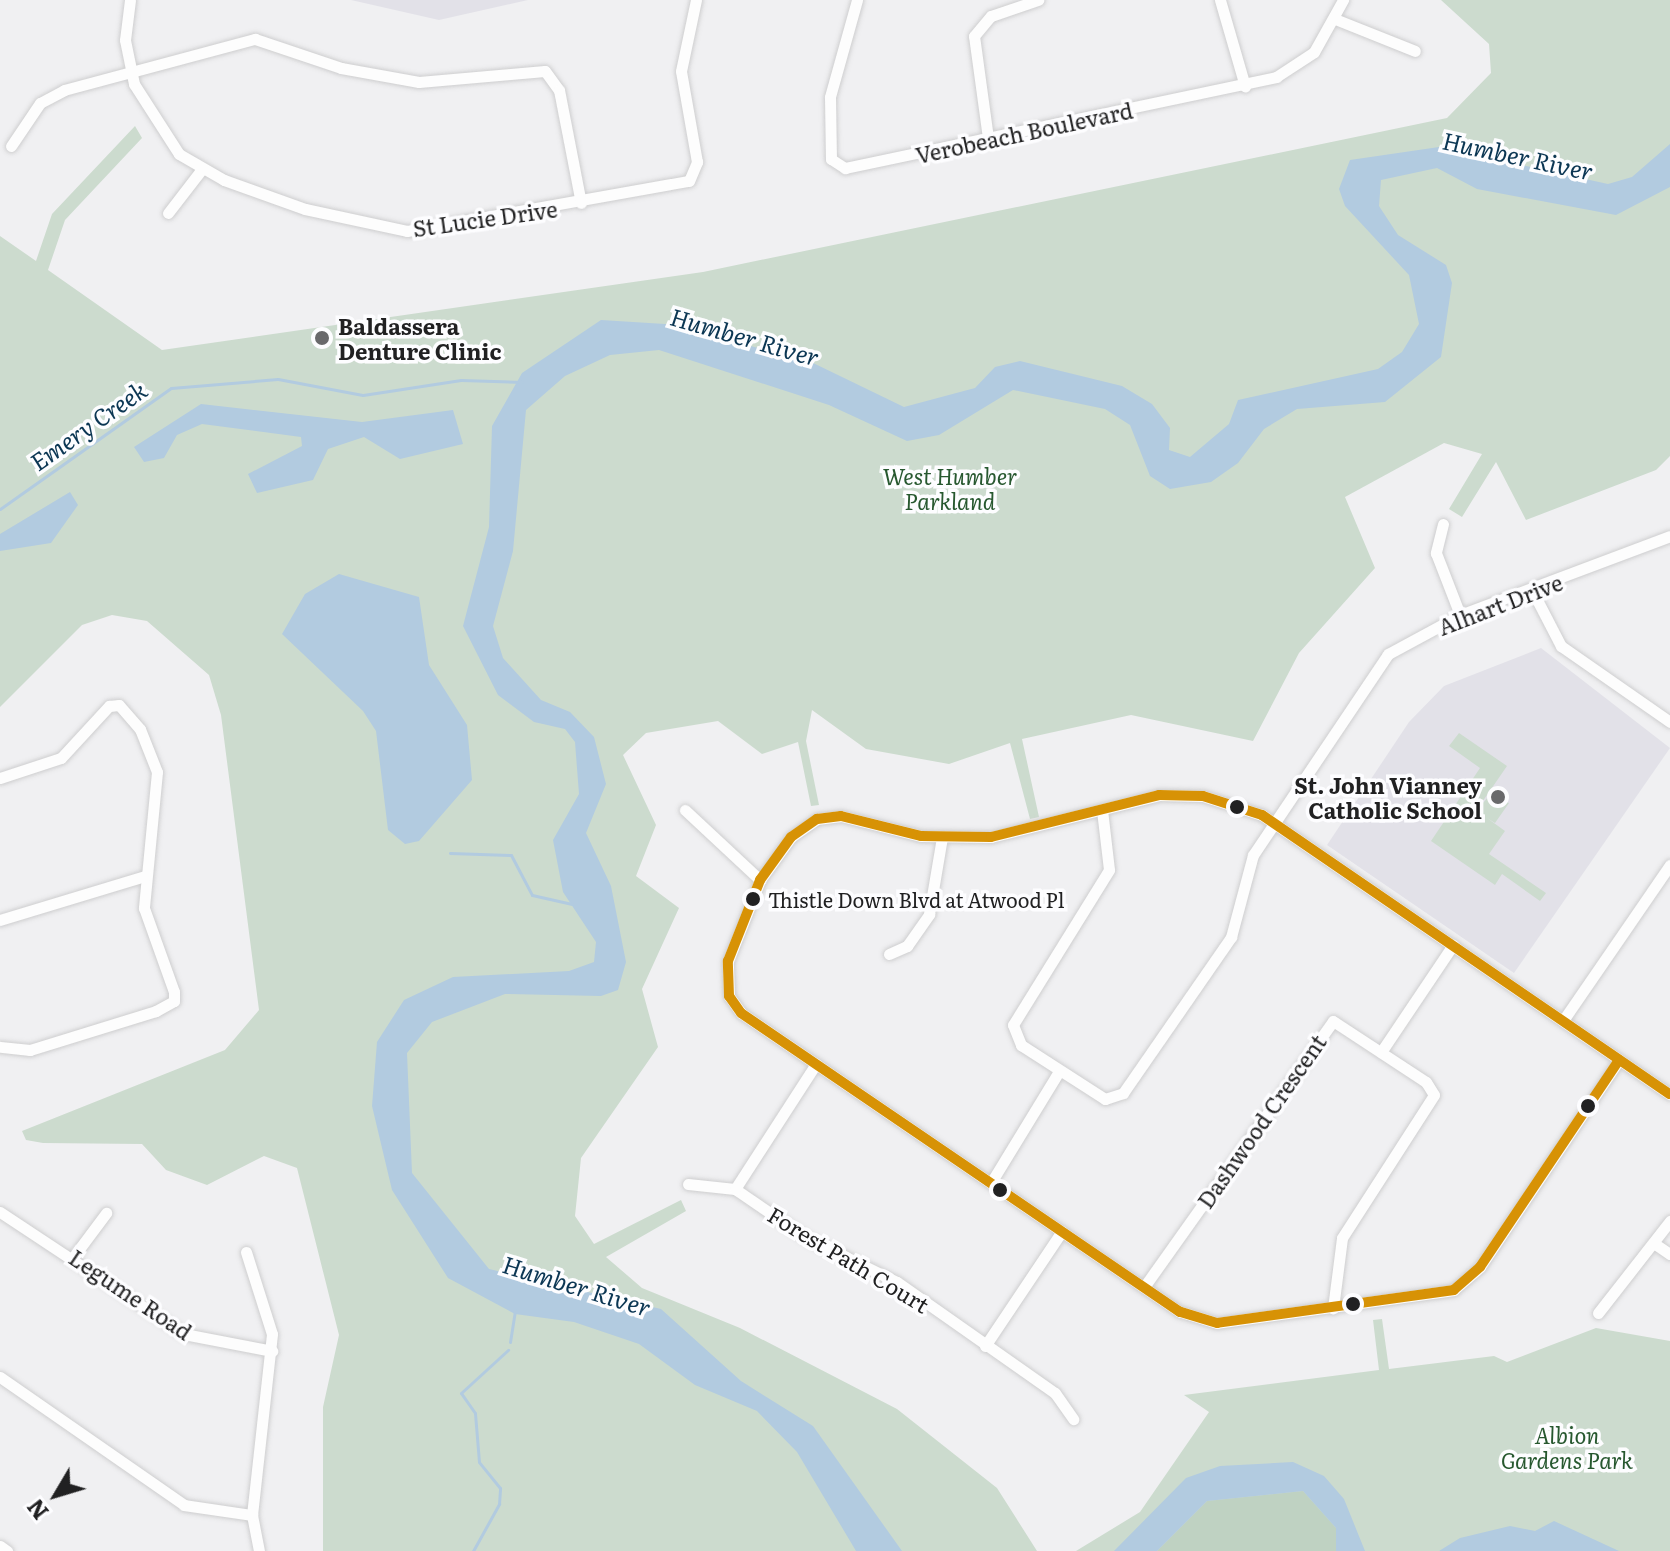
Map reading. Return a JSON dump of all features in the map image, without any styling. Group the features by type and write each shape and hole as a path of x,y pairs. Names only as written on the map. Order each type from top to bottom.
{"street":[{"name":"St Lucie Drive","path":"130,0 125,40 132,69 157,130 202,169 305,209 407,231 581,203 694,175 681,71 696,0"},
{"name":"Verobeach Boulevard","path":"857,0 832,81 833,163 845,168 1245,86 1294,69 1335,19 1343,0"},
{"path":"988,138 974,36 991,16 1038,0"},
{"path":"1220,0 1245,86"},
{"path":"1335,19 1415,51"},
{"path":"11,146 40,103 132,69 255,39 341,68 419,82 545,71 559,90 581,203"},
{"path":"168,213 202,169"},
{"path":"1443,524 1436,553 1460,615"},
{"name":"Alhart Drive","path":"1102,810 1109,870 1013,1025 1021,1045 1058,1073 1105,1099 1123,1093 1231,937 1247,869 1273,822 1388,654 1460,615 1533,592 1670,536"},
{"path":"1533,592 1561,646 1670,722"},
{"path":"0,778 61,758 109,706 119,705 147,740 157,772 145,876 149,933 174,1001 30,1050 0,1047"},
{"path":"1619,1060 1467,1280 1435,1296 1217,1323 1192,1318 1144,1287 741,1013 729,996 732,945 760,880 800,829 829,816 942,837 1019,835 1102,810 1185,794 1230,800 1273,822 1670,1094"},
{"path":"685,810 760,880"},
{"path":"889,954 907,946 929,914 942,837"},
{"path":"1564,1019 1670,865"},
{"path":"0,920 145,876"},
{"path":"1381,1052 1453,945"},
{"name":"Dashwood Crescent","path":"1144,1287 1325,1029 1340,1023 1434,1095 1342,1238 1333,1308"},
{"path":"735,1189 816,1064"},
{"path":"992,1181 1058,1073"},
{"name":"Forest Path Court","path":"688,1184 735,1189 805,1237 897,1282 1055,1393 1073,1419"},
{"name":"Legume Road","path":"0,1212 74,1256 184,1334 272,1351"},
{"path":"74,1256 106,1213"},
{"path":"1598,1313 1670,1221"},
{"path":"985,1346 1062,1231"},
{"path":"1655,1244 1670,1254"},
{"path":"246,1252 272,1351 252,1515 259,1551"},
{"path":"0,1377 184,1505 252,1515"},
{"path":"0,1546 7,1551"}],"shaded area":[{"path":"351,0 528,0 439,20"},
{"name":"St. John Vianney Catholic School","path":"1541,648 1670,748 1514,973 1327,845 1409,722 1444,686"}],"green space":[{"name":"West Humber Parkland","path":"1441,0 1670,0 1670,456 1656,470 1526,520 1496,462 1462,517 1449,509 1482,454 1444,443 1345,497 1375,568 1299,653 1253,741 1131,715 1022,739 1039,817 1030,819 1010,743 949,764 866,749 812,710 806,741 819,805 811,806 798,742 762,754 718,721 646,733 623,755 656,825 636,876 679,908 642,989 658,1047 581,1158 575,1216 594,1244 681,1200 686,1211 606,1257 642,1288 740,1328 897,1409 997,1488 1037,1551 323,1551 323,1407 339,1335 297,1168 264,1156 207,1185 166,1170 142,1144 43,1143 26,1140 22,1131 225,1050 259,1010 221,715 209,675 147,621 112,615 82,625 0,707 0,236 36,261 52,214 135,126 142,138 65,220 48,270 162,350 703,272 1447,118 1491,73 1489,44"},
{"path":"1459,733 1507,766 1476,811 1489,796 1509,803 1495,823 1487,818 1505,831 1489,854 1546,893 1540,901 1502,874 1495,885 1431,841 1480,768 1449,746"},
{"name":"Albion Gardens Park","path":"1382,1319 1389,1369 1494,1356 1507,1362 1596,1328 1670,1341 1670,1551 1076,1551 1140,1512 1209,1412 1184,1395 1379,1370 1373,1320"},
{"path":"1303,1491 1336,1528 1336,1551 1157,1551 1207,1501"}],"water":[{"path":"1670,144 1670,187 1616,215 1477,189 1437,168 1381,180 1379,206 1398,235 1446,265 1452,283 1441,357 1385,402 1297,409 1264,429 1238,463 1211,482 1170,489 1150,476 1130,425 1105,409 1013,390 939,435 907,441 829,405 659,350 610,355 565,376 526,410 513,551 493,626 503,658 541,700 570,712 594,737 606,784 586,833 611,886 626,962 618,990 601,996 505,994 432,1022 407,1053 412,1173 489,1269 661,1309 741,1381 813,1426 902,1551 856,1551 797,1452 757,1411 695,1385 639,1344 574,1322 515,1314 448,1278 392,1190 372,1106 377,1042 404,1000 453,977 569,971 594,962 596,942 563,892 553,840 579,794 575,742 565,729 534,722 498,695 463,626 489,527 492,426 522,373 601,320 665,324 809,361 904,407 975,388 995,367 1020,361 1122,386 1152,404 1170,428 1169,450 1190,457 1229,424 1238,400 1378,369 1402,352 1419,324 1409,275 1345,206 1339,189 1350,160 1439,147 1608,184 1632,177"},
{"path":"201,404 362,422 453,410 463,444 400,459 364,437 328,449 313,480 257,493 248,474 302,446 301,437 202,424 177,435 164,458 144,462 134,447"},
{"path":"70,492 78,505 51,543 0,551 0,534"},
{"path":"339,574 419,597 429,665 467,725 472,780 419,841 405,844 388,830 376,731 363,711 282,634 305,594"},
{"path":"1293,1462 1324,1476 1344,1499 1365,1551 1336,1551 1336,1528 1303,1491 1207,1501 1157,1551 1114,1551 1186,1478 1220,1466"},
{"path":"1554,1521 1619,1551 1439,1551 1460,1538 1510,1526 1535,1531"}],"waterway":[{"name":"Emery Creek","path":"0,509 171,388 278,379 363,395 461,380 522,382"},
{"path":"450,853 511,855 532,895 572,904"},
{"path":"510,1342 515,1310"},
{"path":"473,1551 499,1504 500,1488 479,1462 475,1413 461,1393 508,1350"}],"transit line":[{"path":"1619,1060 1480,1267 1454,1290 1217,1323 1180,1312 741,1013 729,996 728,961 760,880 791,837 817,819 841,816 921,836 991,837 1159,795 1203,796 1262,815 1670,1094"}],"place":[{"name":"Baldassera Denture Clinic","path":"322,338"},
{"name":"St. John Vianney Catholic School","path":"1498,797"},
{"name":"Thistle Down Blvd at Atwood Pl","path":"753,899"}],"water label":[{"name":"Humber River","path":"1518,155"},
{"name":"Humber River","path":"745,336"},
{"name":"Humber River","path":"577,1285"}]}
